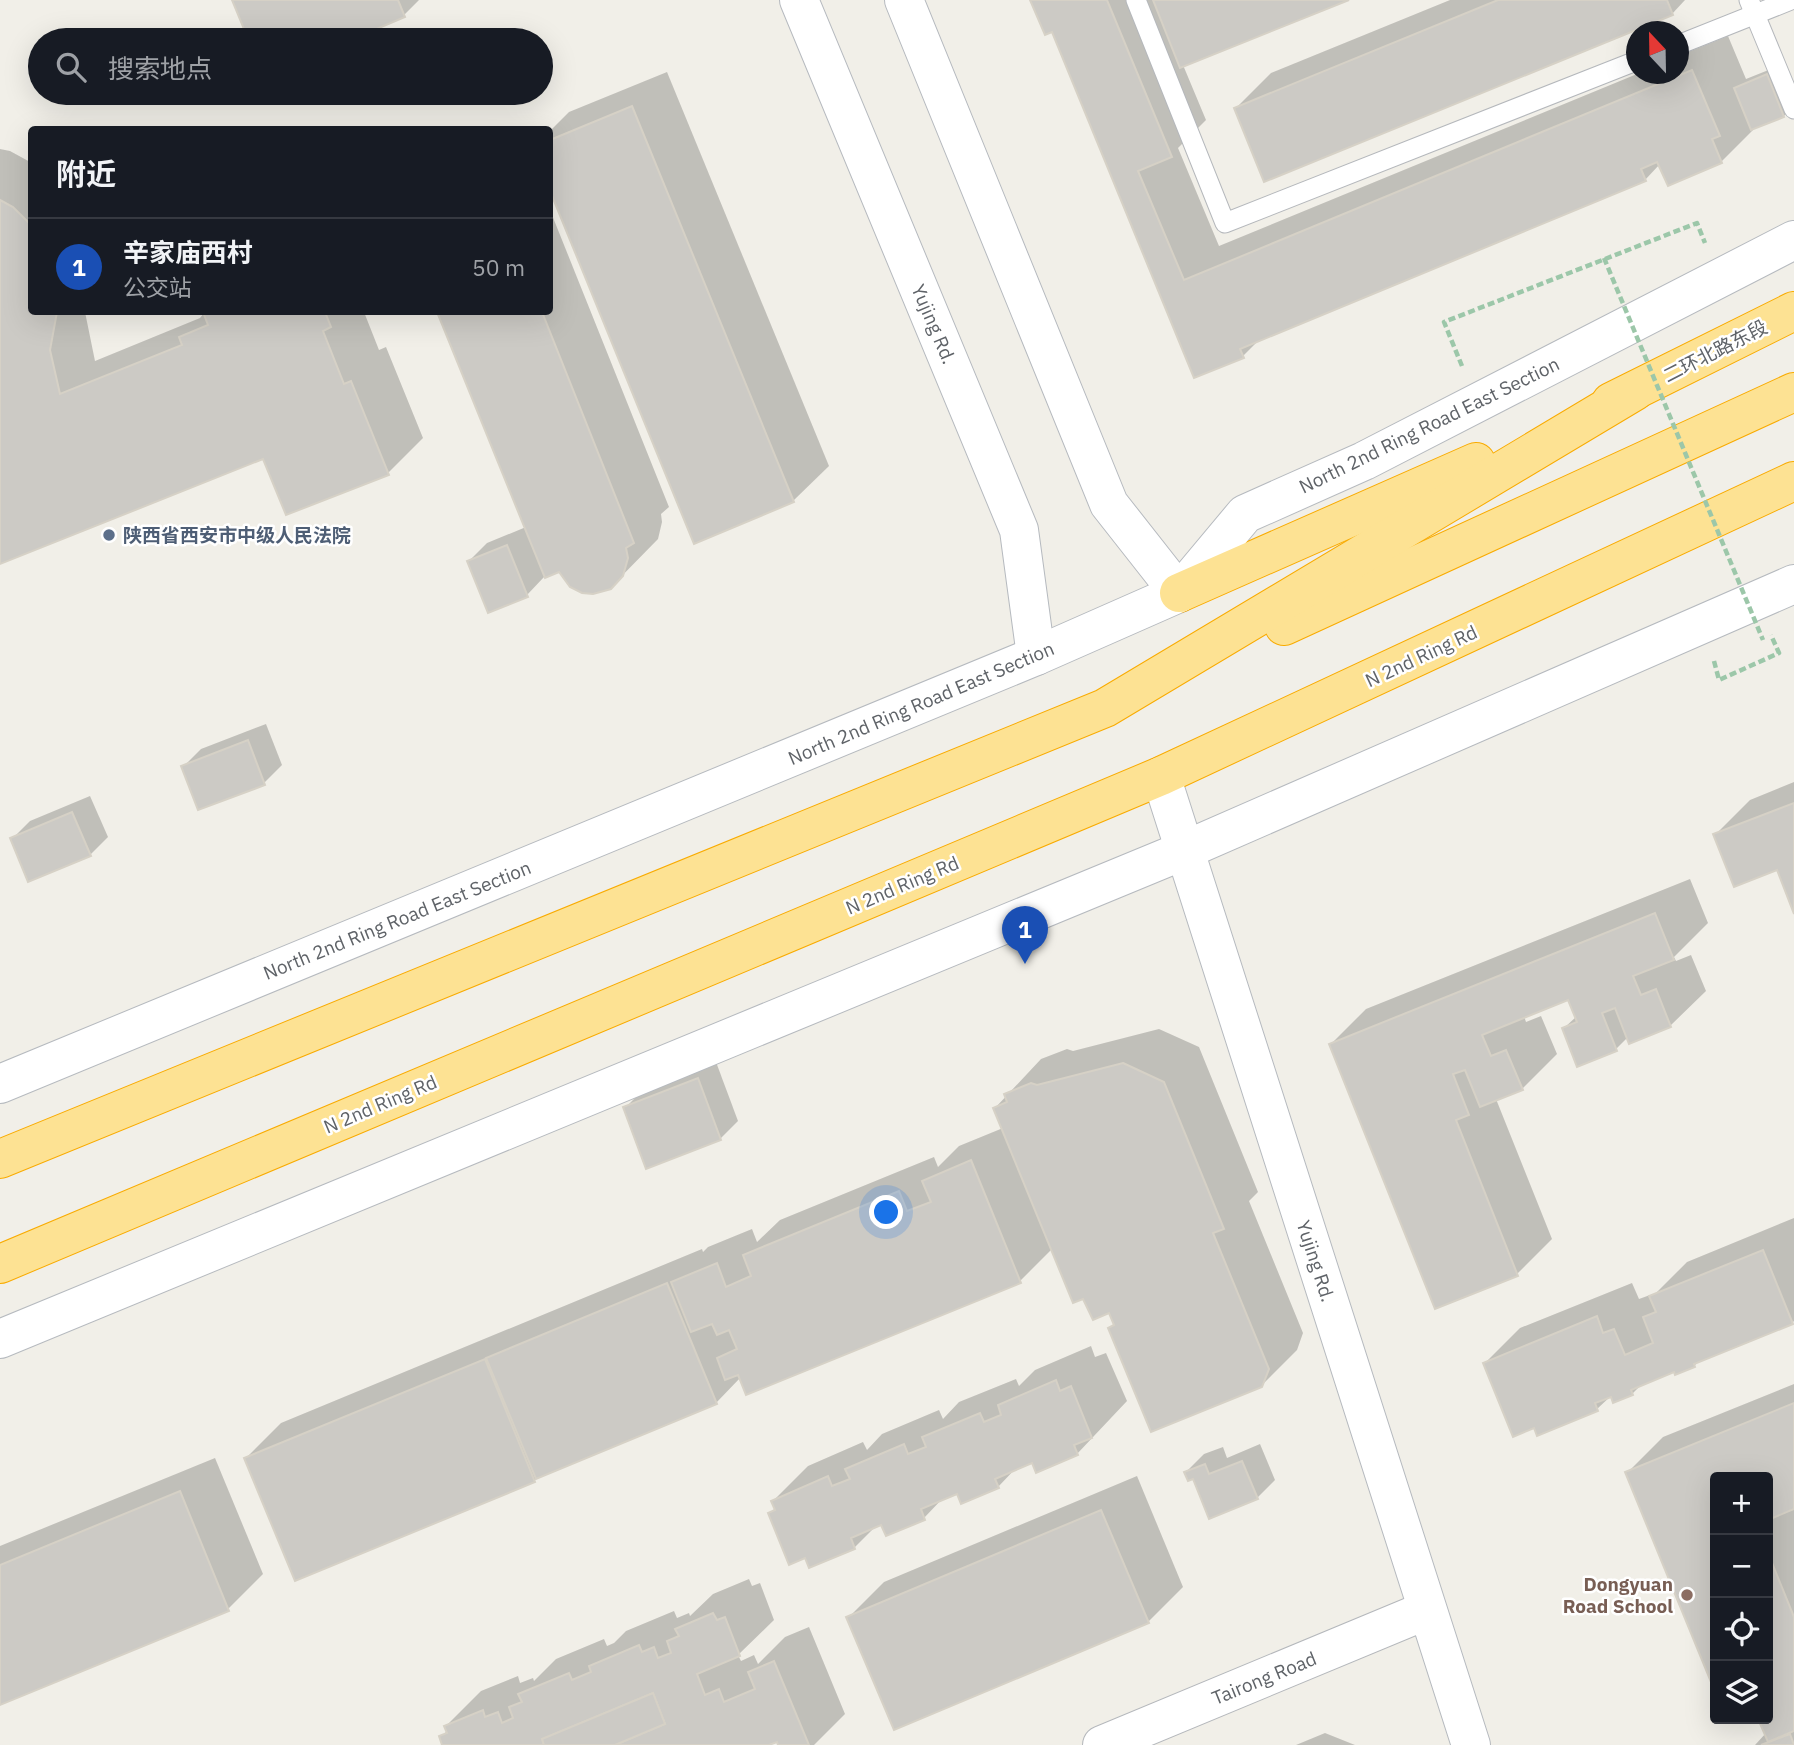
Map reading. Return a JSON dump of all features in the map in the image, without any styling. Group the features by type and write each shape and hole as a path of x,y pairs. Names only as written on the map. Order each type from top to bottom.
{"highway":[{"name":"二环北路东段","path":"1636,391 1794,311"},
{"path":"1179,593 1636,391"},
{"path":"1105,708 1636,391"},
{"path":"0,1159 1105,708 1794,392"},
{"name":"N 2nd Ring Rd","path":"0,1264 1161,776 1794,481"}],"main road":[{"name":"Yujing Rd.","path":"799,0 1019,530 1036,656"},
{"path":"904,0 1109,503 1179,593"},
{"name":"North 2nd Ring Road East Section","path":"0,1084 1036,656 1179,593 1245,514 1364,461 1794,240"},
{"path":"0,1339 1185,850 1794,584"},
{"name":"Yujing Rd.","path":"1161,776 1471,1745"},
{"name":"Tairong Road","path":"1102,1745 1427,1610"}],"lane":[{"path":"1136,0 1226,223 1626,65"},
{"path":"1689,39 1752,7 1791,0"},
{"path":"1752,7 1794,109"}],"path":[{"path":"1477,402 1444,322 1696,223"},
{"path":"1604,258 1763,640 1751,646"},
{"path":"1725,656 1712,662 1719,680 1779,653"}],"building":[{"path":"232,0 398,0 405,17 379,28 244,28"},
{"path":"1030,0 1107,0 1172,157 1138,171 1184,280 1658,84 1689,84 1689,71 1692,70 1720,136 1712,139 1722,163 1668,186 1657,162 1641,169 1646,181 1240,349 1244,358 1194,378 1052,32 1045,35"},
{"path":"1153,0 1349,0 1180,68"},
{"path":"1498,0 1667,0 1673,15 1658,21 1626,21 1626,34 1264,182 1234,108"},
{"path":"1767,74 1784,117 1751,130 1734,88"},
{"path":"632,106 794,502 694,544 553,198 553,139"},
{"path":"0,200 13,207 28,222 28,315 56,315 50,350 60,394 182,345 179,337 208,325 204,315 326,315 331,327 323,331 344,384 351,381 389,475 286,515 263,459 0,564"},
{"path":"438,315 543,315 634,543 626,548 628,558 623,576 611,589 593,594 582,593 570,587 559,572 545,578"},
{"path":"507,545 528,597 488,613 467,561"},
{"path":"248,740 265,785 198,810 181,766"},
{"path":"1794,803 1794,914 1777,870 1734,887 1713,834"},
{"path":"72,812 91,856 28,882 10,838"},
{"path":"1655,913 1674,960 1633,976 1641,995 1656,989 1671,1027 1629,1044 1615,1008 1602,1013 1617,1051 1577,1067 1562,1028 1577,1022 1568,1000 1482,1035 1491,1056 1506,1050 1523,1090 1480,1107 1465,1070 1453,1074 1469,1115 1456,1120 1518,1276 1435,1309 1329,1044"},
{"path":"1123,1063 1164,1082 1224,1229 1213,1233 1269,1369 1262,1387 1151,1432 1108,1328 1114,1325 1109,1313 1093,1320 1083,1299 1073,1303 993,1108 1007,1102 1004,1094 1031,1083 1037,1085"},
{"path":"698,1078 721,1140 646,1169 623,1107"},
{"path":"971,1160 1021,1283 746,1395 738,1375 725,1380 717,1358 737,1349 729,1330 717,1335 712,1324 691,1332 671,1282 717,1263 726,1287 751,1276 743,1255 899,1191 907,1211 931,1202 922,1181"},
{"path":"1763,1250 1793,1324 1694,1364 1695,1367 1675,1375 1674,1372 1631,1390 1633,1395 1613,1403 1611,1397 1595,1403 1598,1411 1537,1436 1534,1428 1513,1437 1483,1363 1597,1316 1603,1333 1614,1329 1625,1355 1653,1343 1643,1317 1656,1312 1649,1296"},
{"path":"667,1283 717,1404 536,1479 486,1358"},
{"path":"485,1359 535,1482 295,1581 244,1458"},
{"path":"1056,1380 1060,1391 1071,1386 1092,1438 1074,1445 1078,1455 1036,1473 1032,1463 995,1479 999,1488 961,1504 957,1494 921,1509 925,1520 886,1536 881,1525 851,1538 855,1549 809,1568 805,1558 789,1565 768,1513 775,1510 771,1501 828,1476 832,1486 850,1479 845,1469 904,1444 908,1454 926,1447 922,1437 980,1413 984,1422 1001,1415 998,1405"},
{"path":"1794,1403 1794,1509 1773,1518 1773,1472 1710,1472 1710,1680 1625,1472"},
{"path":"1242,1461 1258,1499 1209,1519 1193,1479 1188,1481 1184,1472 1205,1464 1209,1474"},
{"path":"180,1491 229,1611 0,1705 0,1565"},
{"path":"1101,1510 1149,1623 894,1730 846,1617"},
{"path":"1773,1565 1794,1617 1794,1731 1768,1742 1760,1724 1773,1724"},
{"path":"713,1613 717,1620 725,1617 740,1656 697,1674 705,1695 719,1689 724,1702 755,1689 748,1672 774,1661 809,1745 778,1745 777,1742 769,1745 615,1745 665,1724 653,1693 542,1739 544,1745 442,1745 439,1736 447,1733 444,1726 483,1710 485,1717 498,1712 502,1723 513,1718 509,1707 522,1702 518,1694 569,1673 572,1680 591,1672 589,1666 639,1645 642,1652 654,1647 658,1658 671,1653 667,1641 679,1636 675,1629"},
{"path":"653,1693 665,1724 615,1745 544,1745 542,1739"},
{"path":"1790,1734 1794,1745 1761,1745"}],"place":[{"name":"陕西省西安市中级人民法院","path":"109,535"},
{"name":"辛家庙西村","path":"1025,964"},
{"name":"Dongyuan Road School","path":"1687,1595"}]}
